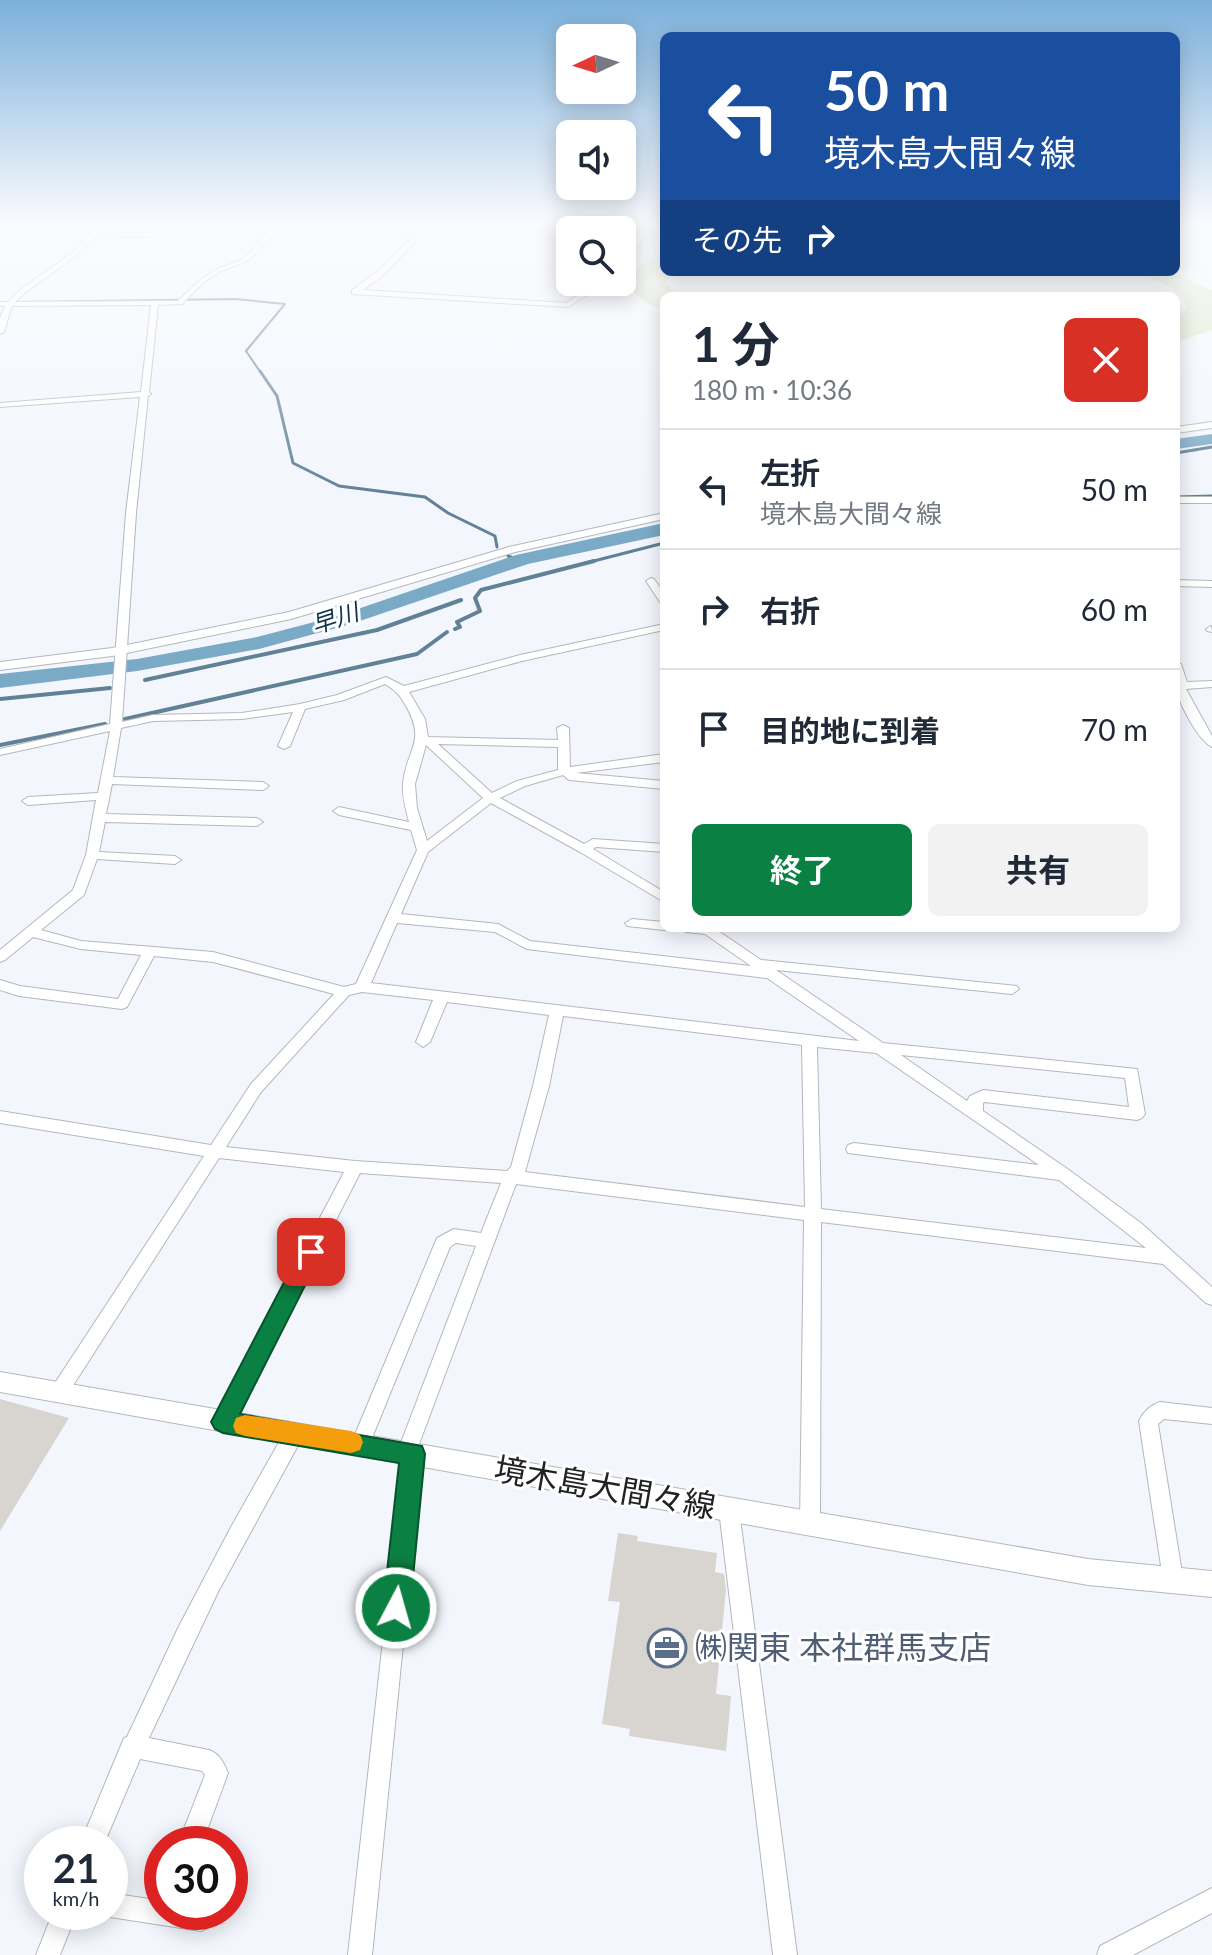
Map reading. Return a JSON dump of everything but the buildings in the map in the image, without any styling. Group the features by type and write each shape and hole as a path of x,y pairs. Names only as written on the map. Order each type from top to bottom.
{"main road":[{"name":"境木島大間々線","path":"0,1382 810,1526 1088,1572 1212,1584"}],"street":[{"path":"0,332 7,312"},
{"path":"0,957 79,892 92,855 115,727 131,513 154,312"},
{"path":"0,405 147,394"},
{"path":"1180,429 1212,425"},
{"path":"1180,500 1212,500"},
{"path":"0,666 122,652 291,615 513,549 660,517"},
{"path":"651,581 660,594"},
{"path":"1180,583 1212,584"},
{"path":"403,690 520,658 660,628"},
{"path":"0,752 153,718 242,716 300,707 340,698 379,681 390,681 403,690 419,719 425,740 492,799 584,849 660,896"},
{"path":"1180,686 1212,684"},
{"path":"1180,688 1212,744"},
{"path":"284,746 300,707"},
{"path":"563,728 562,772 565,776 660,785"},
{"path":"425,740 563,744"},
{"path":"423,850 415,827 409,784 425,740"},
{"path":"362,987 423,850 492,799 528,780 562,772 660,759"},
{"path":"106,780 263,786"},
{"path":"28,801 103,796"},
{"path":"339,811 415,827"},
{"path":"99,818 257,822"},
{"path":"584,849 593,843 660,848"},
{"path":"92,855 175,860"},
{"path":"394,918 498,928 527,945 773,974"},
{"path":"632,922 660,926"},
{"path":"31,932 81,945 213,957 344,992 362,987 809,1041 1132,1073 1137,1114 983,1096 975,1100 975,1111"},
{"path":"711,932 1063,1174 1135,1228 1212,1298"},
{"path":"0,985 19,991 122,1004 150,951"},
{"path":"758,964 1012,989"},
{"path":"59,1392 256,1088 344,992"},
{"path":"423,1042 442,997"},
{"path":"360,1955 409,1453 511,1177 518,1170 557,1012"},
{"path":"809,1041 812,1215 810,1526"},
{"path":"0,1117 213,1151 355,1167 511,1177 1169,1258"},
{"path":"854,1149 1063,1174"},
{"path":"223,1422 355,1167"},
{"path":"360,1444 443,1243 454,1236 488,1241"},
{"path":"1173,1579 1148,1421 1160,1410 1212,1416"},
{"path":"99,1826 132,1746 250,1508 294,1434"},
{"path":"729,1510 785,1955"},
{"path":"132,1746 209,1761 217,1773 197,1826"},
{"path":"1109,1955 1212,1900"},
{"path":"48,1955 58,1930"}],"green space":[{"path":"1183,312 1212,312 1212,330 1180,341 1180,315"}],"waterway":[{"path":"261,373 246,351 278,312"},
{"path":"260,371 277,396 293,463 339,486 425,497 448,513 495,536 497,547"},
{"name":"早川","path":"1180,443 1212,439"},
{"path":"1180,452 1212,447"},
{"path":"1180,497 1212,496"},
{"name":"早川","path":"0,681 137,665 259,643 344,620 523,559 660,530"},
{"path":"586,563 660,544"},
{"path":"508,556 519,560"},
{"path":"455,629 460,627 457,622 480,611 475,598 481,590 594,561"},
{"path":"145,680 377,630 461,600"},
{"path":"125,719 417,654 447,632"},
{"path":"0,699 110,688"},
{"path":"0,745 105,724"}],"slow traffic":[{"path":"245,1426 351,1442"}],"place":[{"name":"㈱関東 本社群馬支店","path":"667,1648"}],"route":[{"path":"311,1252 223,1422 413,1454 396,1608"}]}
